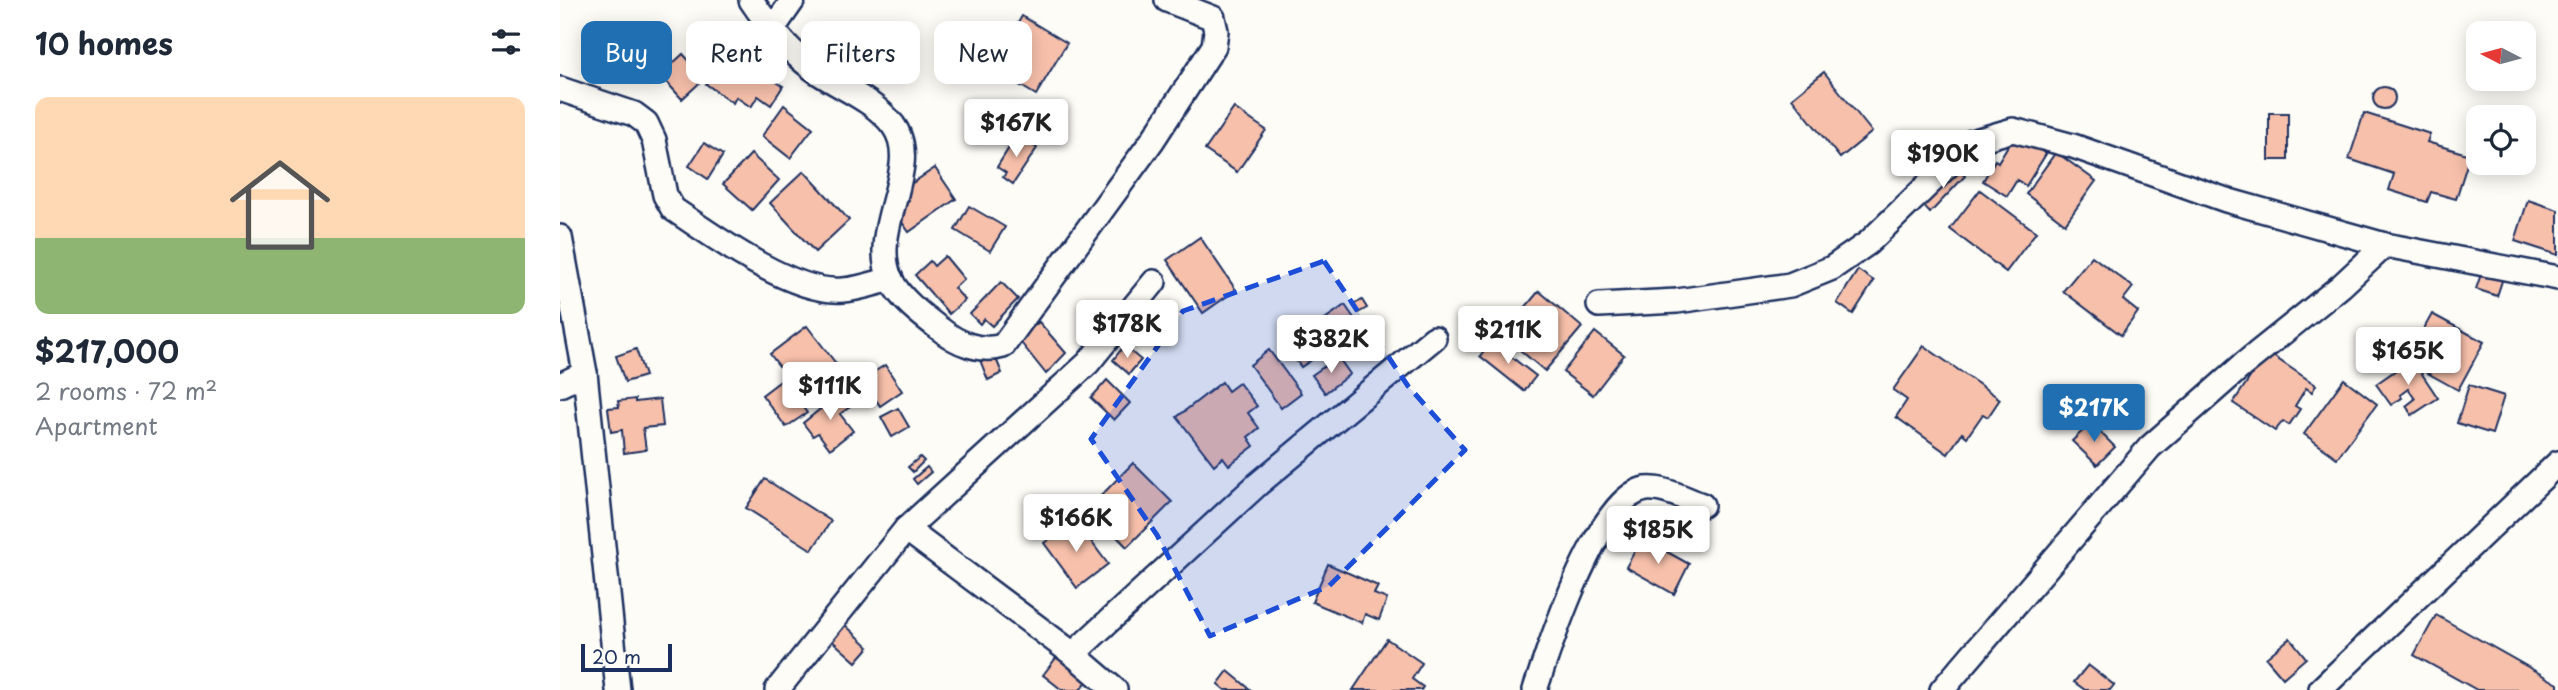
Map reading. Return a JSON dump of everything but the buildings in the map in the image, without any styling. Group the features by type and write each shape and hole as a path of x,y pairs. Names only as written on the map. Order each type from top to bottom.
{"street":[{"path":"751,0 766,21"},
{"path":"778,21 793,0"},
{"path":"787,44 817,72 872,103 895,127 903,162 886,230 886,255 891,279 902,296 950,337 974,347 992,350 1003,346 1152,141 1214,46 1216,31 1213,18 1167,0"},
{"path":"560,89 634,114 646,122 654,140 665,195 673,209 779,276 809,287 842,290 891,279"},
{"path":"1599,305 1677,301 1790,285 1832,268 1868,243 1972,142 2013,130 2073,146 2226,200 2385,245 2558,278"},
{"path":"560,237 564,276 585,373 618,690"},
{"path":"1942,690 2150,447 2244,364 2341,286 2385,245"},
{"path":"777,690 906,529 1088,363 1154,282"},
{"path":"1073,654 1258,484 1434,338"},
{"path":"560,385 585,373"},
{"path":"2321,689 2558,463"},
{"path":"1535,690 1563,608 1604,524 1629,495 1646,489 1663,491 1702,505"},
{"path":"906,529 1073,654 1115,690"}],"highlighted area":[{"path":"1324,261 1408,386 1465,450 1329,586 1210,636 1157,535 1091,439 1183,311"}]}
